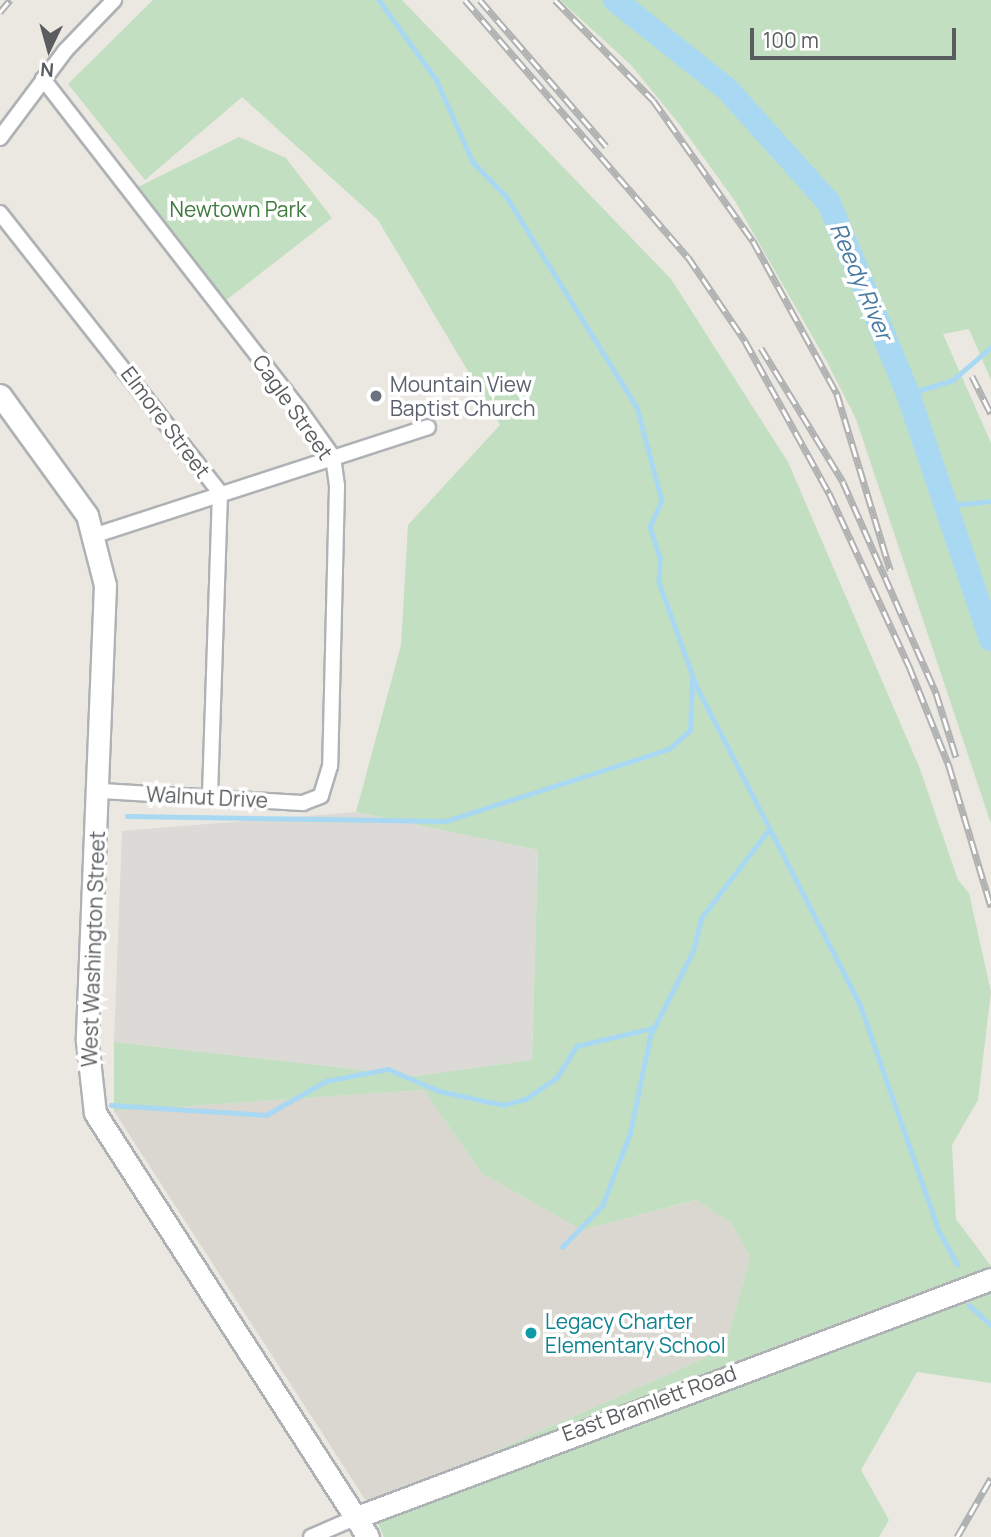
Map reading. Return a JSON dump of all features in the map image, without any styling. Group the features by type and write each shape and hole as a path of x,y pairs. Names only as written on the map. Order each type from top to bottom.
{"street":[{"path":"0,138 43,79 114,0"},
{"name":"Cagle Street","path":"43,79 333,457 338,528 330,766 327,788 313,800"},
{"name":"Elmore Street","path":"0,213 220,494 210,798"},
{"name":"West Washington Street","path":"0,395 96,535 107,621 87,1041 95,1113 369,1537"},
{"path":"96,535 428,427"},
{"name":"Walnut Drive","path":"100,791 210,798 313,800"},
{"name":"East Bramlett Road","path":"312,1537 357,1517 991,1279"}],"shaded area":[{"path":"356,812 538,850 532,1060 415,1076 114,1042 122,831"},
{"path":"424,1090 481,1173 582,1230 697,1200 731,1223 750,1257 725,1349 370,1507 114,1111"}],"green space":[{"path":"153,0 402,0 671,279 788,462 920,769 958,880 969,893 991,992 978,1100 952,1145 956,1219 991,1266 991,1383 917,1372 861,1470 889,1520 879,1537 384,1537 370,1507 725,1349 750,1257 731,1223 696,1200 582,1230 481,1173 424,1090 114,1111 114,1042 415,1076 532,1060 538,850 356,812 401,645 408,525 500,425 378,220 242,97 145,180 68,84"},
{"path":"560,0 991,0 991,380 969,329 943,334 991,443 991,824 856,419 826,360 735,201 680,125 631,65"},
{"name":"Newtown Park","path":"239,137 286,158 332,218 225,301 138,187"}],"waterway":[{"path":"379,0 436,79 473,162 506,196 637,407 662,501 650,527 660,558 659,582 696,685 860,1004 939,1231 957,1264"},
{"name":"Reedy River","path":"615,0 728,90 829,203 908,394 991,639"},
{"path":"908,394 953,380 991,347"},
{"path":"946,506 991,501"},
{"path":"127,816 446,821 669,749 690,730 692,680"},
{"path":"562,1247 602,1206 630,1133 650,1036 693,951 701,918 767,832"},
{"path":"111,1105 266,1115 326,1081 388,1069 439,1091 503,1105 526,1099 557,1077 576,1046 653,1028"},
{"path":"969,1305 991,1325"}],"railway":[{"path":"0,12 10,0"},
{"path":"465,0 688,257 745,341 829,493 909,666 949,766 991,907"},
{"path":"480,0 606,146"},
{"path":"555,0 653,100 753,241 837,394 890,570"},
{"path":"761,348 843,482 936,693 956,757"},
{"path":"972,376 991,414"},
{"path":"957,1537 991,1478"}],"place":[{"name":"Mountain View Baptist Church","path":"376,396"},
{"name":"Legacy Charter Elementary School","path":"531,1333"}]}
